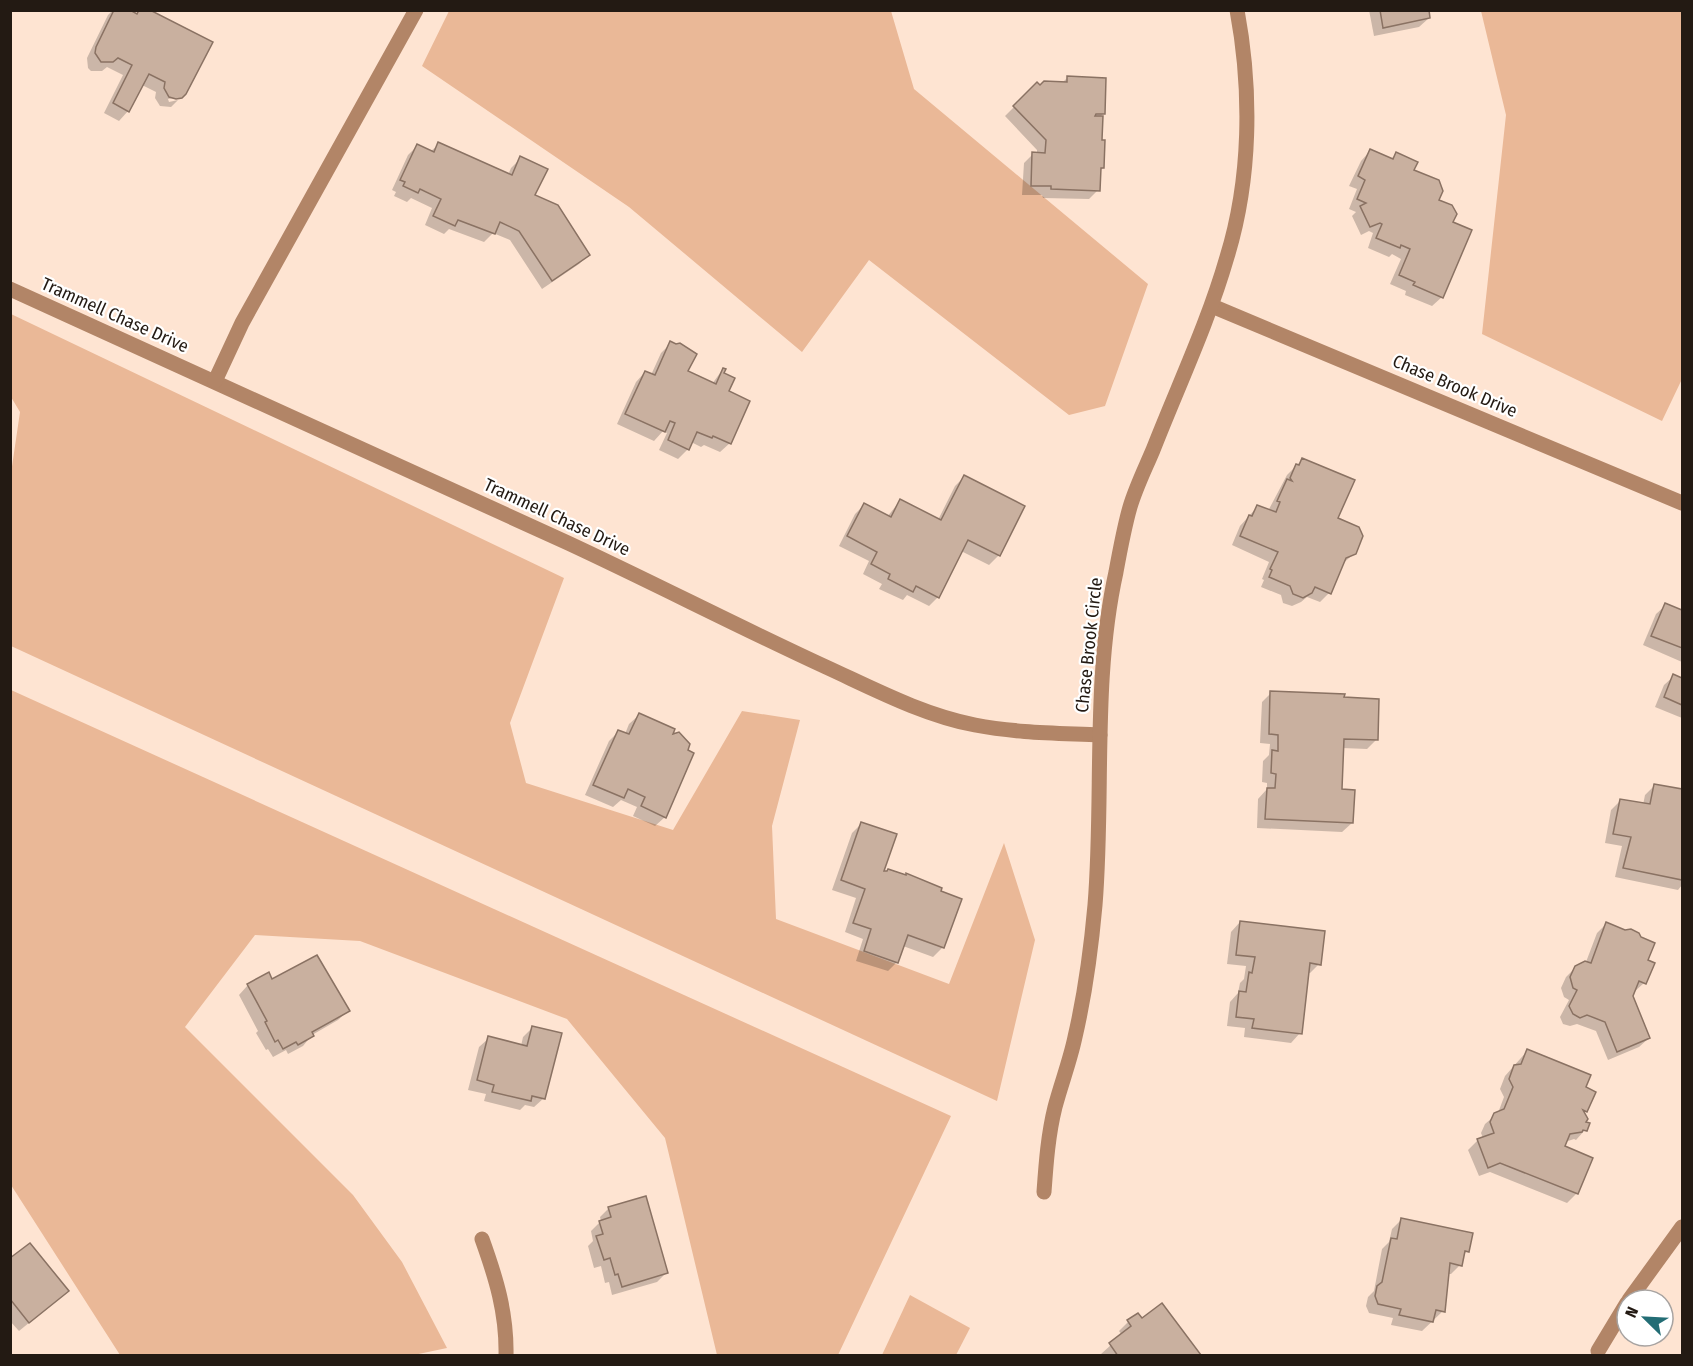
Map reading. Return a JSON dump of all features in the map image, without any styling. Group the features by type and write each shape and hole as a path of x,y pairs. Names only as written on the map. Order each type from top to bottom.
{"street":[{"path":"215,381 242,323 416,10"},
{"name":"Chase Brook Circle","path":"1044,1192 1046,1158 1054,1109 1075,1040 1088,969 1095,903 1100,735 1107,625 1114,577 1131,505 1212,306 1229,254 1246,157 1247,93 1237,10"},
{"name":"Trammell Chase Drive","path":"10,289 611,563 761,637 899,701 975,725 1045,733 1100,735"},
{"name":"Chase Brook Drive","path":"1212,306 1683,503"},
{"path":"1638,1288 1683,1227"},
{"path":"482,1239 499,1288 507,1334 506,1356"},
{"path":"1598,1351 1615,1323"}],"shaded area":[{"path":"449,11 891,11 914,89 1148,284 1105,406 1069,415 869,260 802,352 629,207 422,66"},
{"path":"1481,11 1682,11 1682,379 1662,421 1482,334 1506,115"},
{"path":"11,314 564,578 510,723 526,783 673,830 742,711 800,720 772,826 776,919 949,984 1004,843 1035,940 997,1101 11,646 10,480 20,412 11,397"},
{"path":"11,690 951,1116 838,1355 717,1355 665,1138 567,1019 360,941 255,935 185,1027 353,1195 402,1262 447,1348 409,1356 120,1355 11,1185"},
{"path":"910,1295 970,1328 956,1355 882,1355"}],"building":[{"path":"114,10 130,10 137,14 139,10 150,10 213,42 182,98 169,97 164,88 165,82 149,74 129,112 113,103 132,65 118,58 113,62 101,62 95,53"},
{"path":"1380,10 1429,10 1430,18 1383,28"},
{"path":"1067,76 1106,78 1105,114 1095,116 1103,116 1102,140 1105,140 1100,191 1031,186 1032,152 1045,153 1046,140 1013,106 1037,82 1040,85 1044,81 1067,82"},
{"path":"438,142 512,175 520,156 548,169 535,195 558,205 590,255 552,281 519,231 500,222 495,234 458,220 455,226 433,216 441,199 420,189 418,193 403,186 405,182 400,180 417,144 434,152"},
{"path":"1370,149 1393,159 1396,152 1418,162 1414,170 1439,180 1443,191 1439,200 1452,205 1457,214 1453,222 1472,230 1443,298 1413,285 1415,282 1399,275 1410,249 1401,245 1400,248 1376,238 1382,224 1370,227 1360,206 1366,203 1357,199 1365,180 1358,176"},
{"path":"670,341 680,343 697,354 688,371 716,384 723,368 726,369 724,373 735,378 729,391 750,401 731,444 697,432 689,450 668,440 675,423 670,421 665,432 625,414 645,371 655,375"},
{"path":"1302,458 1355,480 1338,518 1359,527 1363,536 1356,554 1346,558 1331,594 1315,587 1312,593 1303,598 1293,594 1290,586 1269,577 1278,552 1240,536 1249,515 1252,516 1257,505 1276,512 1280,502 1277,501 1287,479 1292,481 1290,478 1296,464 1299,465"},
{"path":"964,475 1025,506 1000,556 968,540 939,598 916,586 913,592 888,579 890,574 871,564 877,552 847,536 864,503 891,517 900,499 941,520"},
{"path":"1665,603 1682,610 1682,648 1651,636"},
{"path":"1673,674 1682,678 1682,705 1664,697"},
{"path":"1270,691 1345,694 1344,697 1379,699 1378,740 1344,739 1342,789 1355,790 1353,823 1265,819 1267,788 1275,788 1276,774 1271,773 1272,750 1278,751 1278,735 1269,734"},
{"path":"639,713 675,729 673,734 679,732 690,744 688,750 694,753 666,818 641,806 645,797 628,789 624,798 593,785 618,730 629,734"},
{"path":"1654,784 1682,789 1682,880 1623,868 1631,837 1613,834 1620,799 1650,804"},
{"path":"861,822 897,834 884,871 888,869 906,875 906,873 962,899 944,948 908,935 898,963 864,951 871,929 853,923 865,889 841,880"},
{"path":"1240,921 1325,931 1321,965 1310,963 1302,1034 1252,1028 1254,1019 1236,1017 1239,991 1246,992 1249,972 1252,973 1255,957 1236,955"},
{"path":"1606,922 1625,930 1631,929 1639,933 1641,937 1655,943 1648,960 1655,963 1646,984 1639,981 1633,996 1650,1038 1617,1052 1605,1022 1587,1015 1580,1018 1573,1014 1569,1006 1577,990 1573,988 1570,977 1575,966 1585,961 1591,963"},
{"path":"317,955 350,1011 312,1032 314,1036 298,1045 296,1042 283,1049 278,1040 275,1042 265,1022 267,1021 247,984 269,972 272,979"},
{"path":"532,1026 562,1033 545,1099 532,1096 531,1101 492,1092 494,1085 477,1080 488,1036 527,1046"},
{"path":"1527,1049 1591,1075 1586,1087 1596,1092 1587,1112 1583,1110 1588,1119 1586,1122 1590,1123 1587,1131 1570,1134 1565,1146 1593,1158 1578,1194 1500,1163 1488,1168 1477,1139 1494,1133 1490,1122 1494,1113 1504,1109 1513,1087 1509,1079 1514,1065 1521,1064"},
{"path":"646,1196 668,1273 622,1287 618,1274 615,1275 610,1258 604,1260 596,1236 603,1234 599,1221 611,1217 608,1207"},
{"path":"1401,1218 1473,1233 1469,1252 1465,1251 1462,1266 1450,1263 1445,1312 1436,1310 1433,1322 1399,1315 1401,1309 1378,1304 1375,1296 1377,1286 1382,1282 1391,1238 1397,1239"},
{"path":"30,1243 69,1291 29,1323 10,1299 10,1258"},
{"path":"1162,1303 1201,1355 1118,1356 1109,1343 1131,1326 1127,1320 1138,1313 1142,1318"}]}
